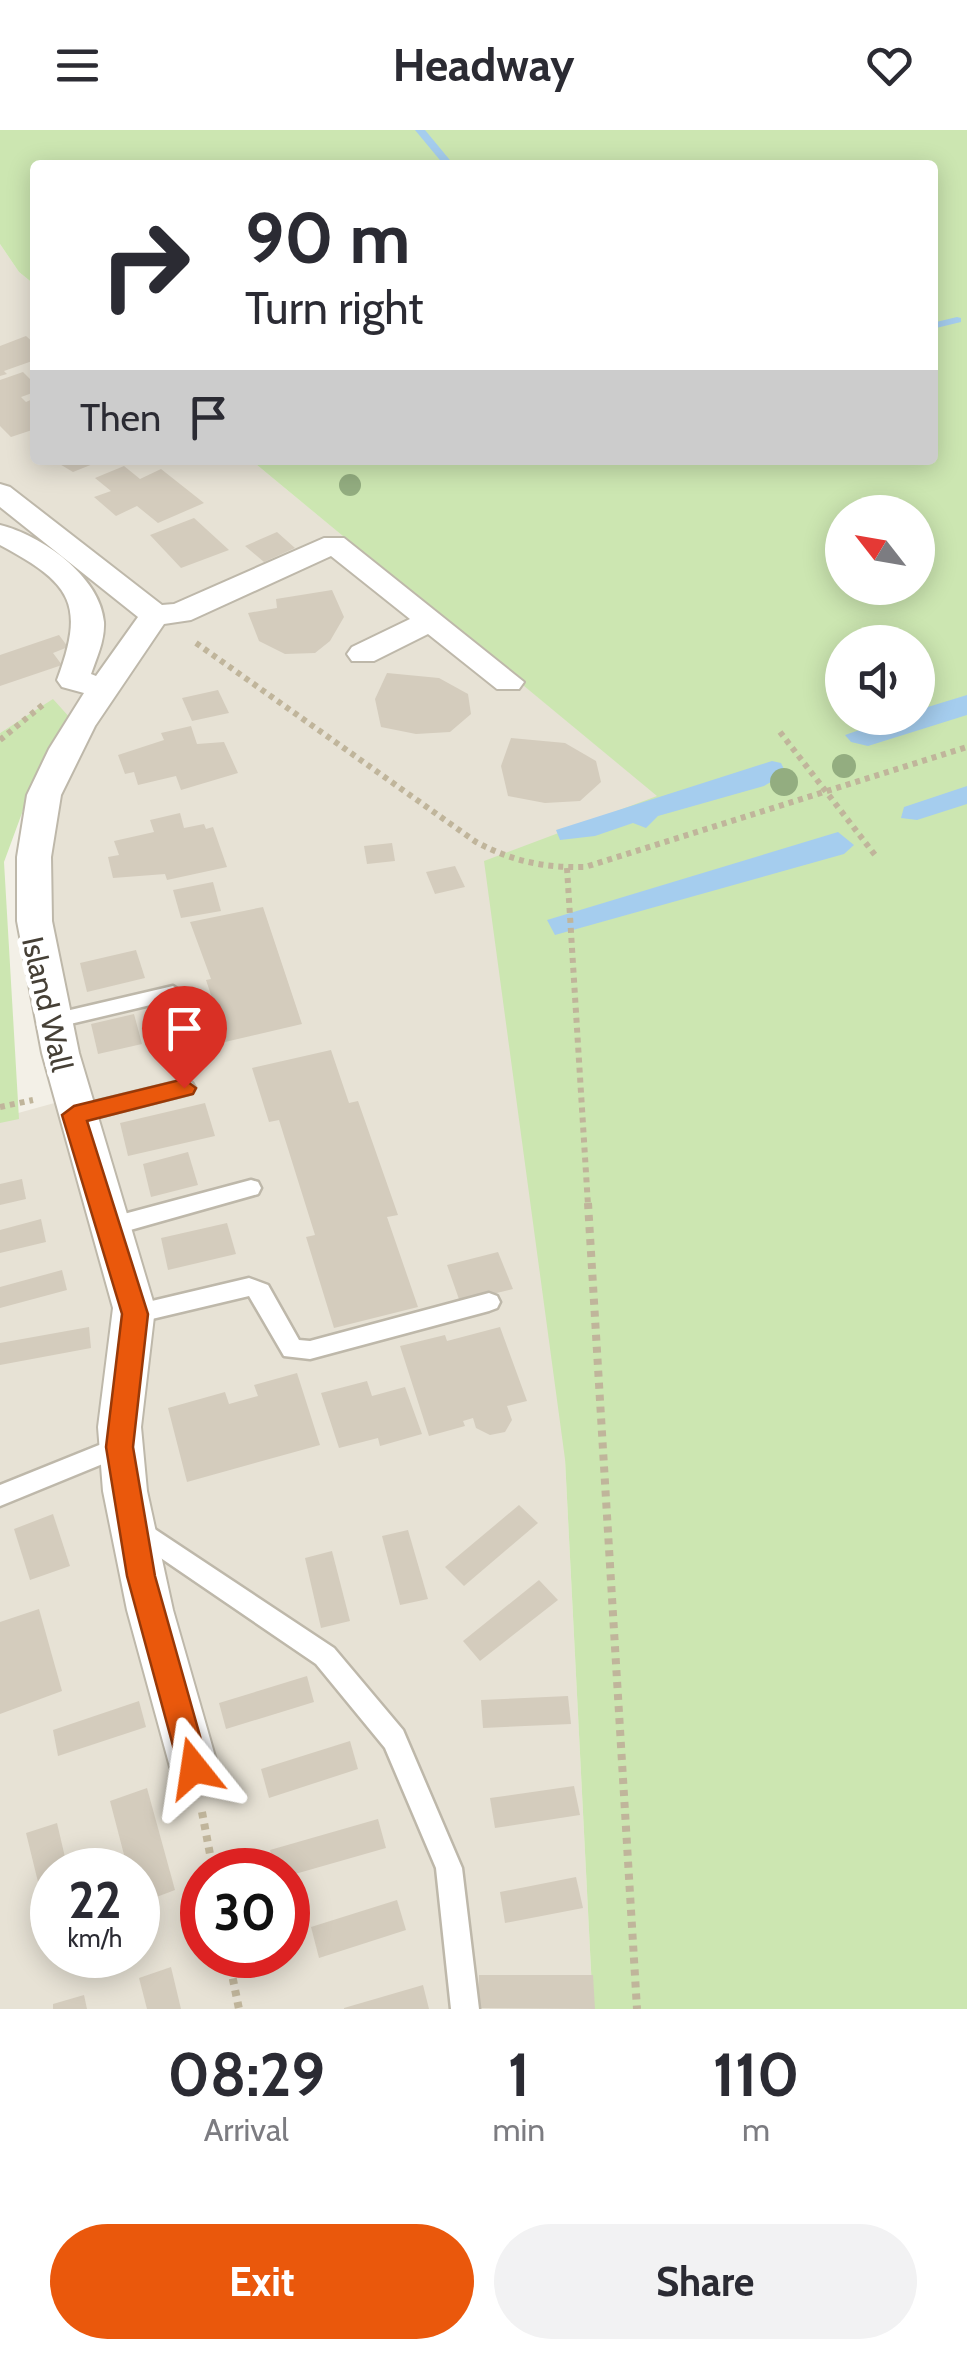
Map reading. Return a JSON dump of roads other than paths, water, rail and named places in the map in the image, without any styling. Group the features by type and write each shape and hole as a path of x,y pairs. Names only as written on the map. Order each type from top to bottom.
{"street":[{"path":"0,494 155,615 180,613 334,544 508,682"},
{"path":"0,534 53,561 77,592 90,623 90,684"},
{"name":"Island Wall","path":"155,615 90,684 45,791 29,850 25,890 50,1022 74,1115 135,1314 120,1447 141,1576 194,1768"},
{"path":"362,654 430,621"}],"lane":[{"path":"50,1022 173,992"},
{"path":"74,1115 184,1088"},
{"path":"109,1227 252,1188"},
{"path":"135,1314 250,1287 260,1291 292,1350 310,1350 489,1302"},
{"path":"0,1496 120,1447"},
{"path":"133,1525 326,1656 394,1739 449,1868 465,2009"}],"water":[{"path":"967,695 967,715 935,725 935,705"},
{"path":"845,735 903,735 868,746 851,742"},
{"path":"772,761 781,763 786,773 764,786 658,816 646,828 633,823 595,836 560,840 556,830"},
{"path":"967,786 967,804 917,820 901,818 904,807"},
{"path":"838,832 854,845 844,854 555,935 547,920"}],"waterway":[{"path":"420,130 445,160"},
{"path":"938,325 957,320"}]}
